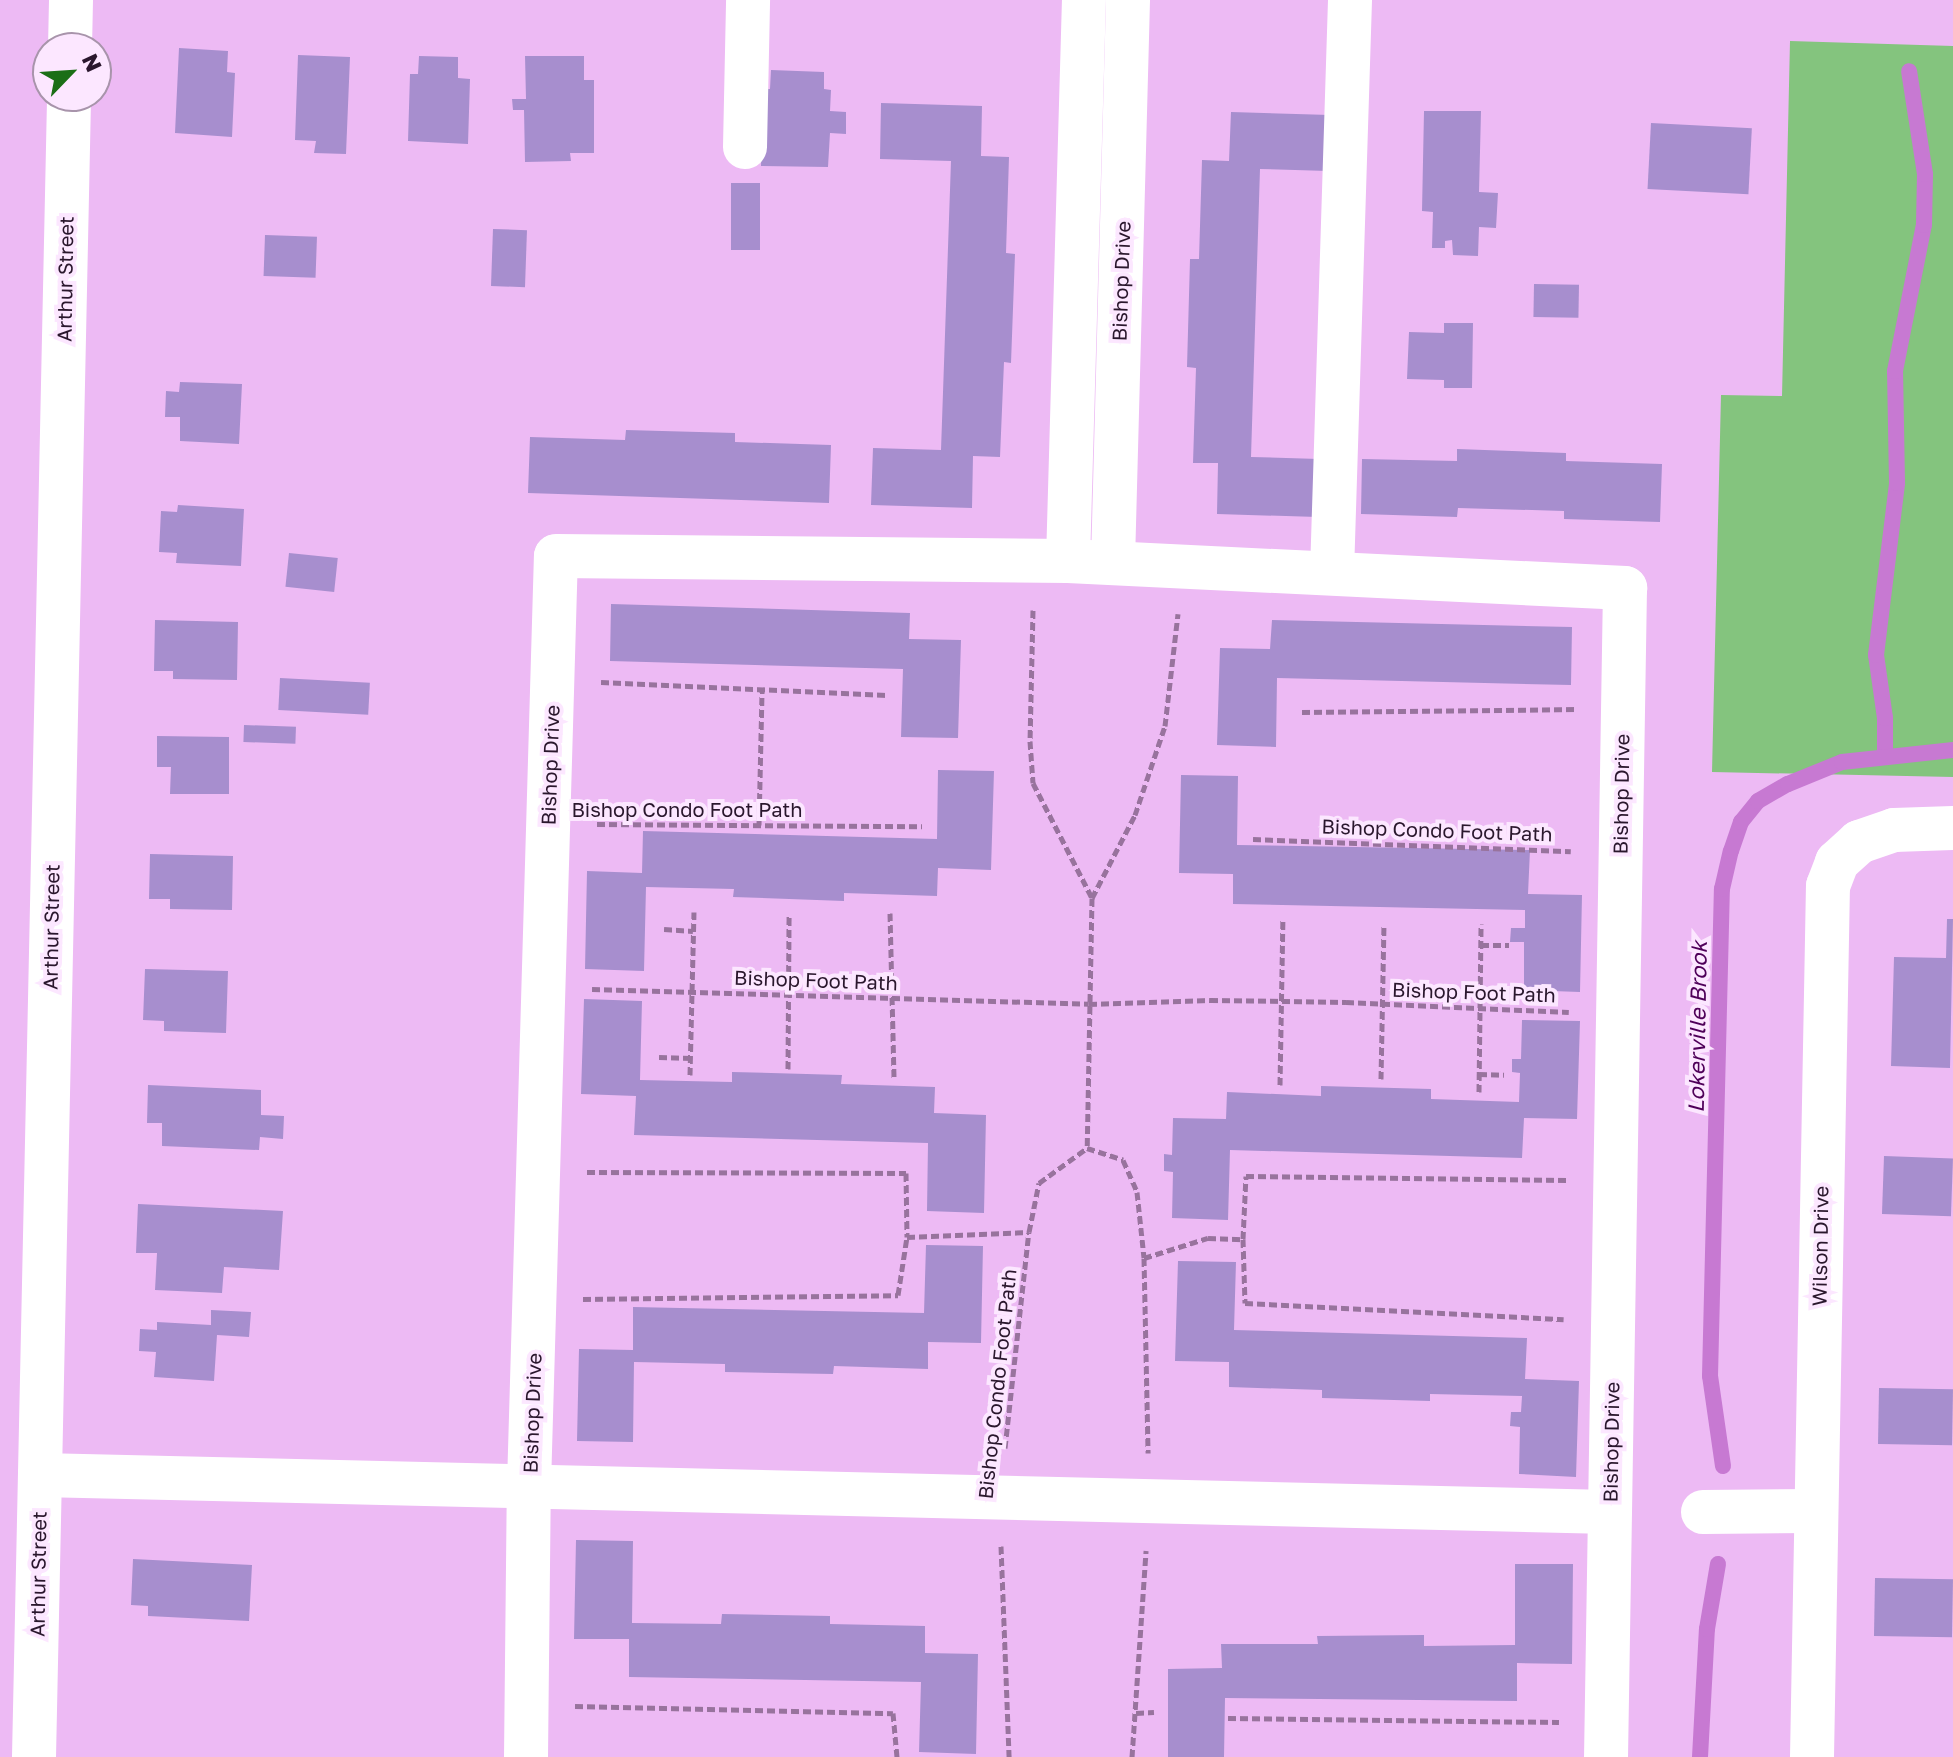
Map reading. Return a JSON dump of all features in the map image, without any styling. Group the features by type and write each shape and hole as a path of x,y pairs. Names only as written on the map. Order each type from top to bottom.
{"street":[{"path":"70,32 71,0"},
{"path":"745,147 748,0"},
{"path":"1051,561 1084,0"},
{"name":"Bishop Drive","path":"1113,562 1128,0"},
{"path":"1332,573 1350,0"},
{"name":"Arthur Street","path":"34,1757 69,112"},
{"name":"Bishop Drive","path":"526,1757 529,1485 556,556 1113,562 1625,588 1606,1740"},
{"name":"Wilson Drive","path":"1812,1757 1828,886 1837,862 1859,842 1894,830 1953,828"},
{"name":"Bishop Drive","path":"40,1475 1610,1512"},
{"path":"1703,1512 1816,1511"}],"path":[{"path":"1051,561 1030,741 1033,783 1092,898"},
{"path":"1087,1148 1092,898 1135,815 1165,726 1183,566"},
{"path":"553,680 887,695"},
{"path":"759,825 762,690"},
{"path":"1302,712 1623,708"},
{"name":"Bishop Condo Foot Path","path":"548,824 922,826"},
{"name":"Bishop Condo Foot Path","path":"1253,839 1620,852"},
{"path":"690,1075 694,912"},
{"path":"890,913 894,1080"},
{"path":"788,1069 789,914"},
{"path":"1280,1085 1283,920"},
{"path":"1479,1092 1481,924"},
{"path":"1381,1079 1384,926"},
{"path":"664,929 693,931"},
{"path":"1481,945 1509,945"},
{"name":"Bishop Foot Path","path":"543,988 1089,1004 1281,1001 1618,1013"},
{"path":"659,1057 691,1058"},
{"path":"1479,1074 1504,1075"},
{"path":"907,1237 1029,1232 1039,1183 1087,1148"},
{"path":"1087,1148 1123,1160 1137,1192 1144,1258 1149,1500 1132,1757"},
{"path":"535,1299 898,1295 907,1237 906,1173 538,1172"},
{"path":"1613,1321 1245,1303 1243,1239 1246,1176 1615,1180"},
{"name":"Bishop Condo Foot Path","path":"1009,1757 1000,1497 1029,1232"},
{"path":"1144,1258 1208,1238 1243,1239"},
{"path":"526,1705 893,1713 897,1757"},
{"path":"1136,1713 1154,1712"},
{"path":"1228,1718 1606,1740"}],"green space":[{"path":"1790,41 1953,46 1953,777 1712,772 1721,395 1782,396"}],"building":[{"path":"179,48 228,51 227,72 235,73 232,137 175,133"},
{"path":"298,55 350,57 346,154 314,153 316,141 295,140"},
{"path":"419,56 458,57 458,78 470,79 468,144 408,141 410,74 418,74"},
{"path":"525,56 584,56 584,80 594,80 594,153 570,153 571,161 525,162 524,110 513,110 512,99 526,99"},
{"path":"771,70 824,72 824,89 831,90 830,111 846,112 846,134 830,133 828,167 761,166 763,89 770,89"},
{"path":"881,103 982,106 981,156 1009,157 1006,253 1015,254 1011,363 1004,362 1000,457 973,456 972,508 871,505 873,448 941,450 951,161 880,159"},
{"path":"1424,111 1481,111 1479,192 1498,193 1496,228 1479,227 1478,256 1453,255 1452,240 1445,241 1445,248 1432,248 1433,212 1422,211"},
{"path":"1231,112 1330,115 1328,171 1260,169 1251,457 1319,459 1318,517 1217,514 1218,463 1193,463 1196,368 1187,367 1190,259 1199,259 1202,160 1229,161"},
{"path":"1651,123 1752,128 1748,194 1648,189"},
{"path":"731,183 760,183 760,250 731,250"},
{"path":"493,229 527,230 525,287 491,286"},
{"path":"265,235 317,237 316,278 264,276"},
{"path":"1534,284 1579,285 1578,318 1533,317"},
{"path":"1444,323 1473,323 1472,388 1444,388 1444,380 1407,379 1409,332 1444,333"},
{"path":"180,382 242,384 239,444 180,441 180,417 165,417 166,391 179,392"},
{"path":"626,430 735,433 735,442 831,445 829,503 528,493 530,437 625,440"},
{"path":"1457,449 1566,453 1566,461 1662,464 1660,522 1564,519 1564,511 1458,508 1457,517 1361,514 1362,459 1457,461"},
{"path":"178,505 244,509 241,566 176,563 177,553 159,552 161,511 177,512"},
{"path":"289,553 338,558 334,592 285,587"},
{"path":"611,604 910,613 909,639 961,640 958,738 901,737 903,669 610,661"},
{"path":"155,620 238,622 237,680 173,679 173,671 154,671"},
{"path":"1272,620 1572,627 1571,685 1277,678 1276,747 1217,745 1220,648 1270,649"},
{"path":"280,678 370,683 368,715 278,710"},
{"path":"244,725 296,727 295,744 243,742"},
{"path":"157,736 229,737 229,794 170,794 171,767 157,767"},
{"path":"938,770 994,771 991,870 938,868 937,896 844,893 844,901 733,897 734,889 646,887 644,971 585,969 587,871 642,873 643,831 937,839"},
{"path":"1181,775 1238,776 1237,845 1530,850 1528,894 1582,895 1580,992 1524,990 1524,942 1510,942 1511,928 1525,928 1525,910 1233,904 1233,874 1179,873"},
{"path":"150,854 233,856 232,910 170,909 170,899 149,899"},
{"path":"1947,919 1953,919 1950,1068 1891,1066 1894,957 1946,958"},
{"path":"145,969 228,971 226,1033 164,1031 164,1021 143,1020"},
{"path":"584,999 642,1001 640,1080 732,1082 732,1072 842,1075 841,1084 935,1087 934,1113 986,1115 984,1213 927,1211 928,1143 634,1135 636,1096 581,1094"},
{"path":"1522,1020 1580,1021 1577,1119 1524,1118 1522,1158 1230,1150 1228,1220 1172,1218 1173,1172 1164,1171 1164,1154 1172,1155 1173,1118 1226,1119 1227,1092 1321,1096 1321,1086 1431,1089 1431,1099 1519,1102 1520,1073 1512,1072 1512,1059 1521,1059"},
{"path":"148,1085 261,1090 261,1115 284,1116 283,1139 260,1137 259,1150 162,1146 162,1123 147,1123"},
{"path":"1884,1156 1953,1158 1951,1216 1882,1214"},
{"path":"138,1204 283,1211 279,1270 224,1267 222,1293 155,1290 157,1253 136,1253"},
{"path":"926,1245 983,1246 981,1343 928,1342 928,1369 834,1366 833,1374 725,1372 725,1364 634,1362 633,1442 577,1441 579,1349 633,1350 633,1307 924,1313"},
{"path":"1178,1261 1236,1262 1234,1330 1527,1338 1525,1379 1579,1381 1576,1477 1519,1474 1520,1427 1510,1426 1511,1412 1521,1412 1522,1396 1430,1394 1430,1401 1322,1398 1322,1390 1229,1387 1229,1362 1175,1361"},
{"path":"211,1310 251,1312 249,1337 217,1335 214,1381 154,1377 156,1352 139,1351 140,1329 157,1330 157,1322 211,1325"},
{"path":"1879,1388 1953,1389 1952,1445 1878,1444"},
{"path":"576,1540 633,1541 632,1623 721,1624 722,1614 830,1616 830,1624 925,1626 925,1653 978,1654 976,1754 919,1752 921,1682 629,1677 629,1639 574,1639"},
{"path":"133,1559 252,1565 249,1621 148,1616 148,1606 131,1605"},
{"path":"1515,1564 1573,1564 1572,1664 1517,1663 1517,1701 1225,1698 1224,1757 1168,1757 1168,1669 1222,1668 1221,1644 1318,1644 1317,1636 1424,1635 1424,1646 1515,1645"},
{"path":"1875,1578 1953,1579 1952,1637 1874,1636"}],"waterway":[{"path":"1885,755 1885,718 1876,655 1897,483 1895,371 1924,225 1925,174 1909,71"},
{"name":"Lokerville Brook","path":"1723,1466 1710,1376 1722,889 1731,851 1741,822 1758,801 1788,784 1842,762 1953,750"},
{"name":"Lokerville Brook","path":"1700,1757 1707,1629 1718,1564"}]}
